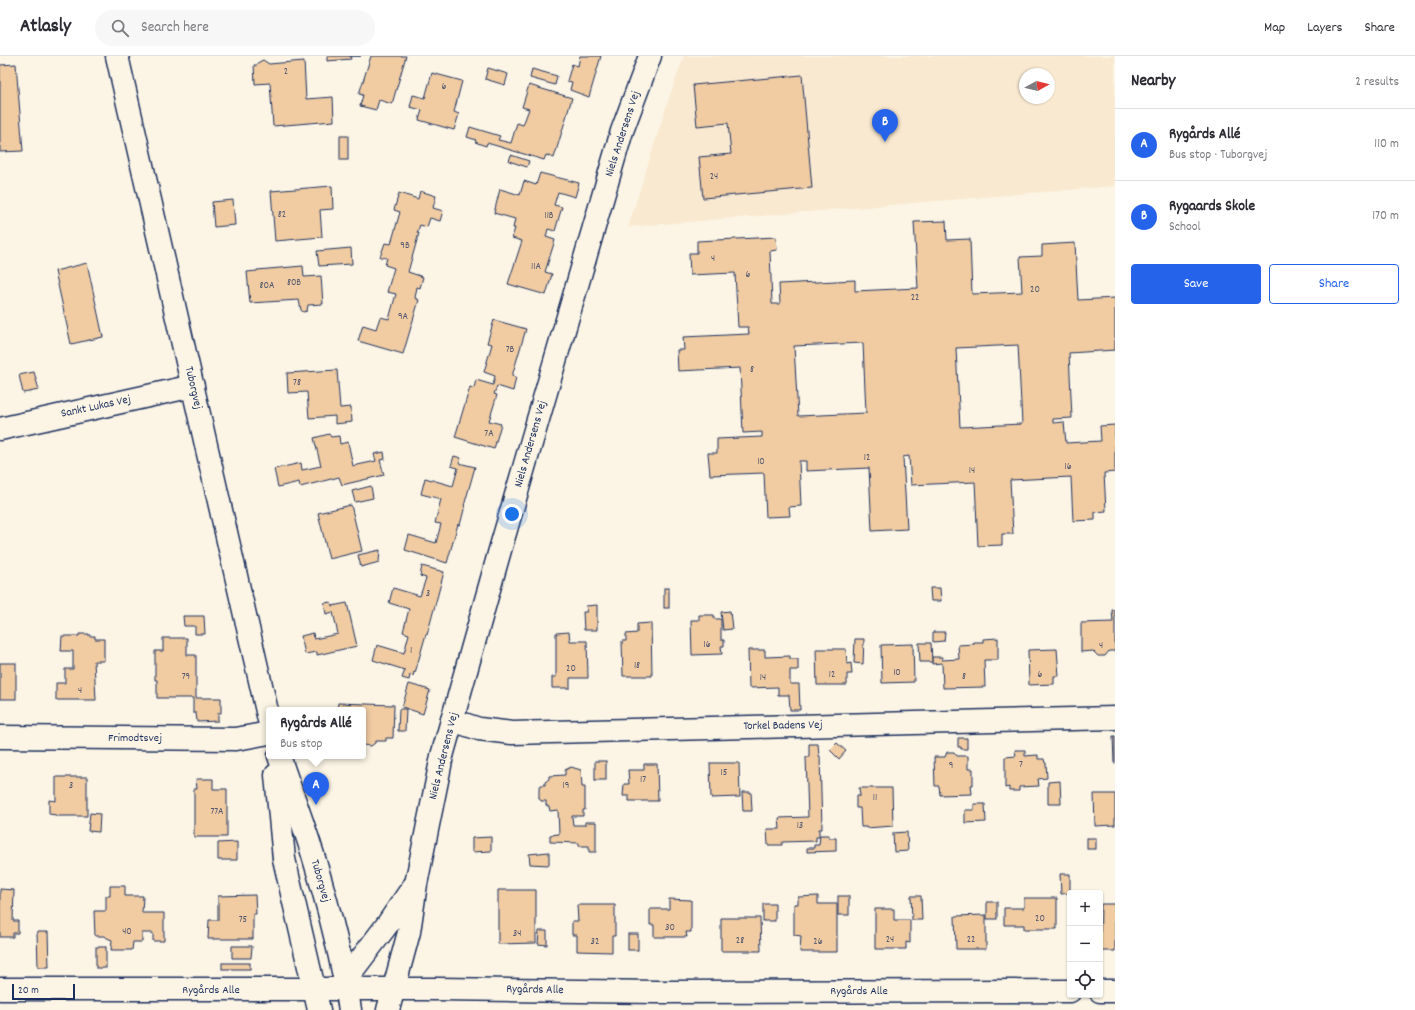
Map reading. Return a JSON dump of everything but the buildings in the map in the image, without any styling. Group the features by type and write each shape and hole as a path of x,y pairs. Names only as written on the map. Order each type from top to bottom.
{"street":[{"name":"Tuborgvej","path":"117,56 266,707"},
{"name":"Niels Andersens Vej","path":"388,1010 409,932 416,884 436,779 452,720 622,131 650,56"},
{"name":"Sankt Lukas Vej","path":"0,429 193,386"},
{"name":"Torkel Badens Vej","path":"452,720 479,728 512,733 1115,718"},
{"name":"Frimodtsvej","path":"0,737 236,739 266,734"},
{"path":"274,759 284,859 317,1000"},
{"name":"Tuborgvej","path":"280,759 312,854 328,909 345,992"},
{"name":"Niels Andersens Vej","path":"327,1010 330,1002 345,992 387,925 416,884"},
{"name":"Rygårds Alle","path":"0,989 317,1000 345,992 394,989 657,992 1067,991"},
{"path":"1103,991 1115,991"}],"shaded area":[{"path":"684,56 1115,56 1115,186 628,227"}],"place":[{"name":"Rygaards Skole","path":"885,142"},
{"name":"Rygårds Allé","path":"316,805"}]}
